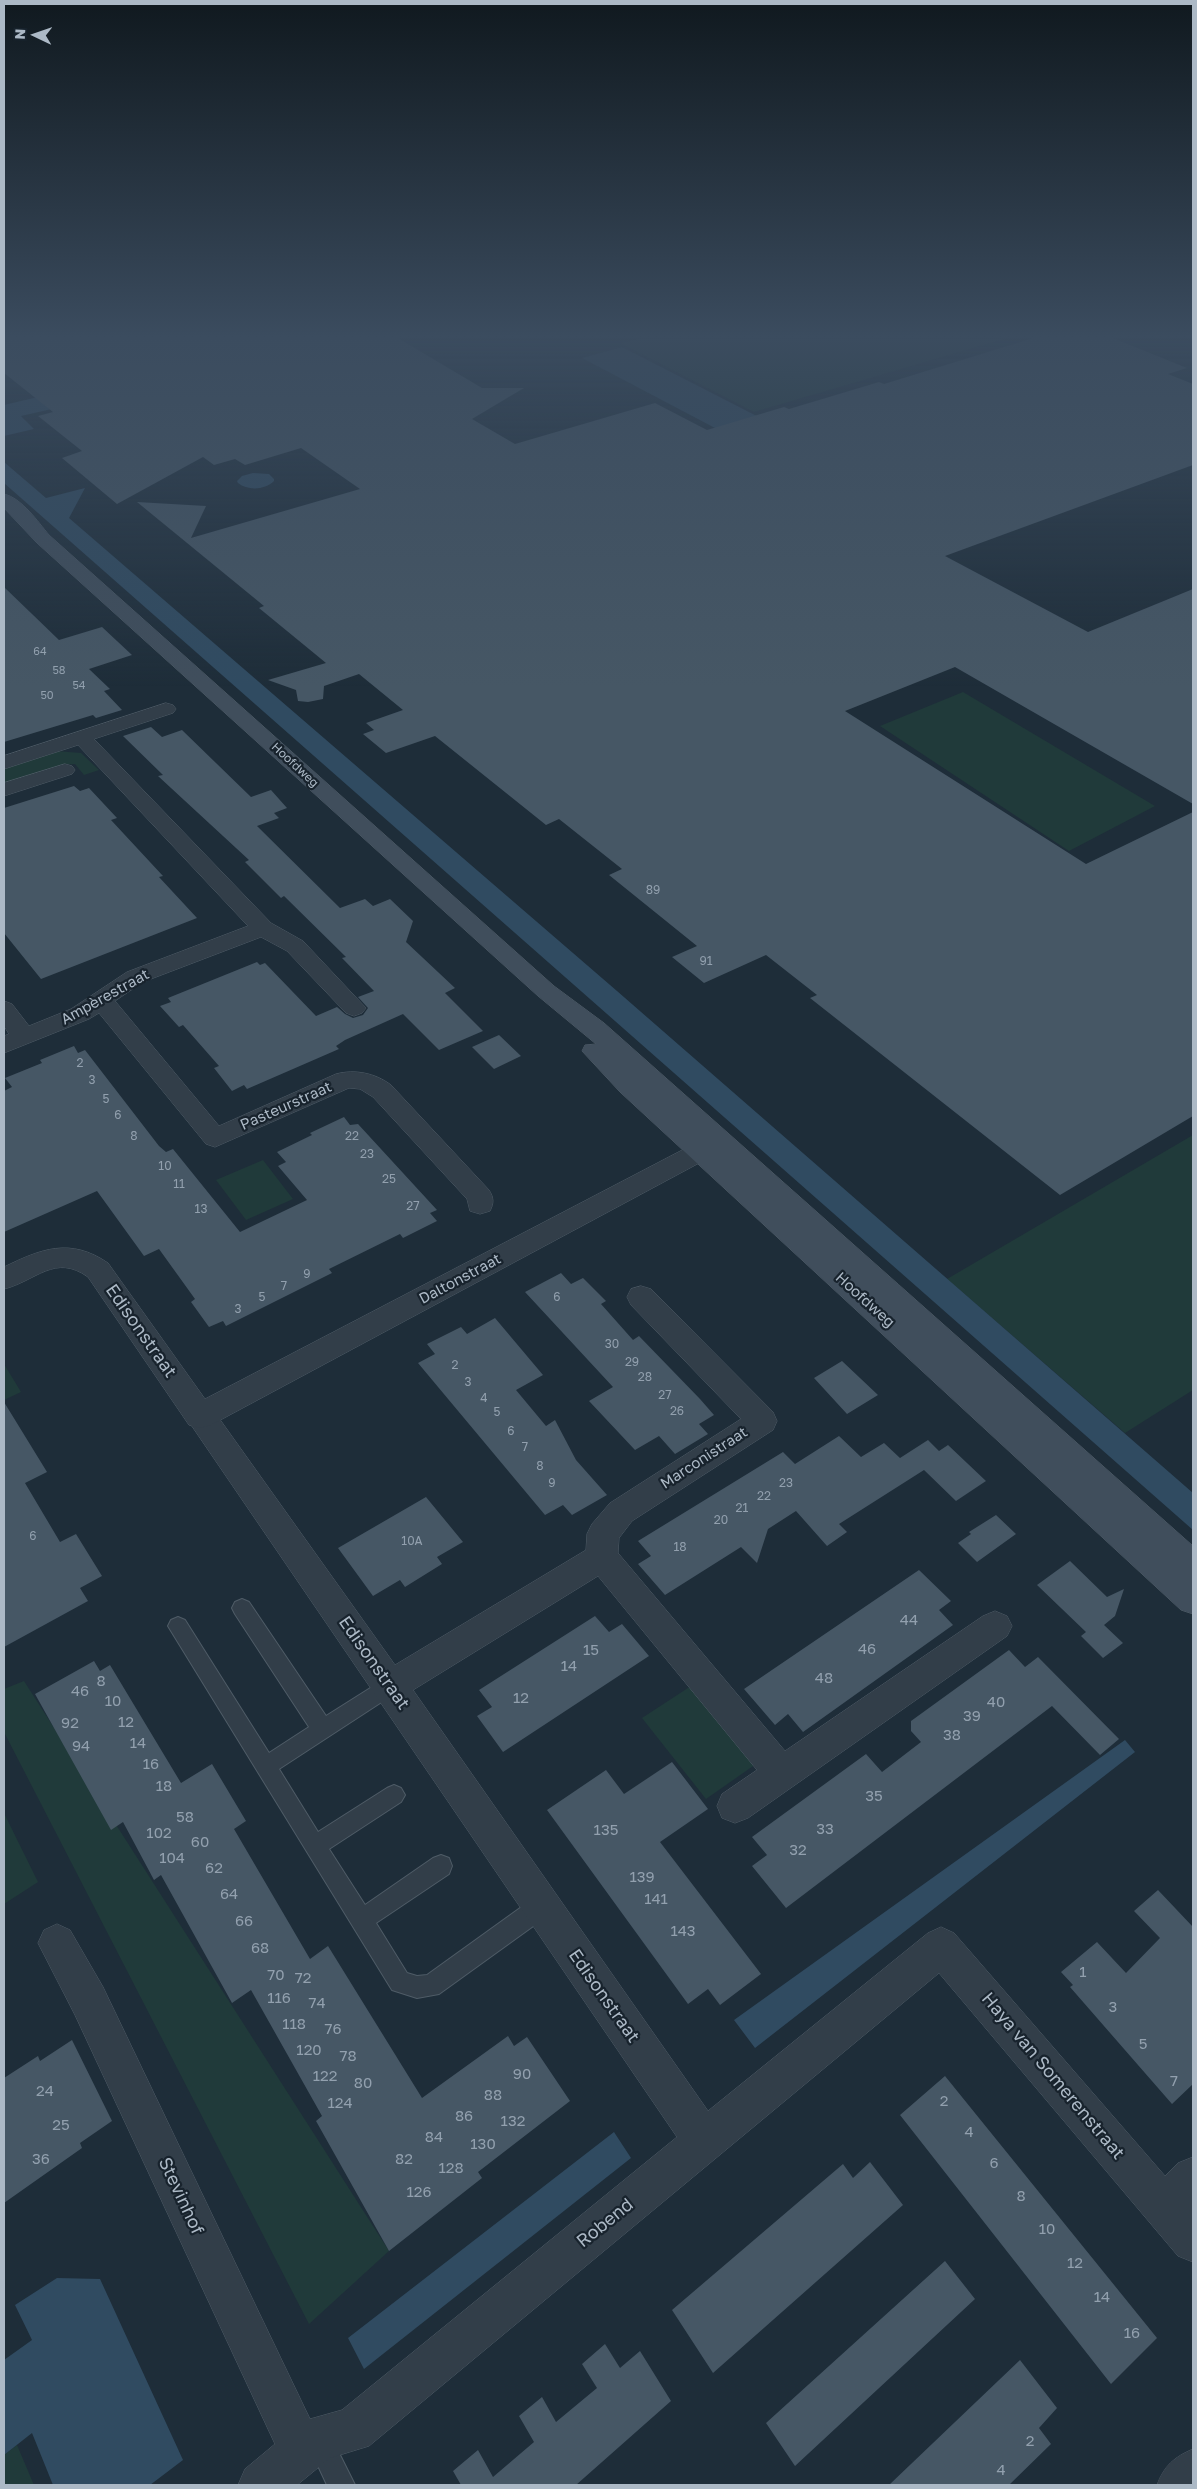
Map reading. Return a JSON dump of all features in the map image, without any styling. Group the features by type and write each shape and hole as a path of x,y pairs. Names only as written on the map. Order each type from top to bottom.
{"main road":[{"name":"Hoofdweg","path":"4,499 28,521 43,539 546,991 580,1035 608,1066 711,1146 1193,1566"},
{"name":"Hoofdweg","path":"4,515 43,539"},
{"name":"Hoofdweg","path":"711,1146 1193,1600"}],"street":[{"path":"4,763 166,709"},
{"path":"81,737 263,928 295,946 354,1008"},
{"path":"4,790 65,770"},
{"name":"Ampèrestraat","path":"14,1041 80,1014 135,977 263,928"},
{"name":"Pasteurstraat","path":"101,1000 215,1138 345,1080 360,1079 372,1083 382,1091 480,1196 480,1204"},
{"path":"4,1010 14,1041"},
{"name":"Daltonstraat","path":"200,1416 711,1146"},
{"name":"Edisonstraat","path":"4,1279 52,1257 78,1257 89,1262 98,1270 390,1686 705,2142"},
{"name":"Marconistraat","path":"602,1557 602,1534 621,1512 762,1421 641,1297"},
{"path":"390,1686 602,1557 782,1774"},
{"path":"736,1806 995,1626"},
{"name":"Stevinhof","path":"57,1943 89,2001 311,2445"},
{"name":"Robend","path":"261,2485 311,2445 353,2430 942,1946"},
{"name":"Haya van Somerenstraat","path":"942,1946 1193,2241"},
{"path":"1164,2207 1193,2178"},
{"path":"1180,2485 1193,2472"}],"lane":[{"path":"242,1608 323,1730"},
{"path":"178,1626 400,1982 417,1987 431,1986 542,1906"},
{"path":"265,1767 390,1686"},
{"path":"315,1846 394,1795"},
{"path":"362,1920 441,1866"},
{"path":"311,2445 341,2485"}],"green space":[{"path":"963,692 1155,806 1069,851 880,726"},
{"path":"56,751 81,753 99,770 84,775 75,764 61,765 4,785 4,768"},
{"path":"1193,1135 1193,1390 1125,1433 947,1279"},
{"path":"263,1160 293,1199 246,1220 216,1180"},
{"path":"4,1364 21,1392 4,1400"},
{"path":"24,1681 389,2251 309,2324 4,1732 4,1689"},
{"path":"691,1686 756,1764 706,1799 642,1718"},
{"path":"4,1813 38,1882 4,1904"},
{"path":"17,2445 34,2485 4,2485 4,2455"}],"water":[{"path":"767,455 833,455 911,495 869,509"},
{"path":"4,462 46,498 85,488 69,518 617,991 1193,1493 1193,1530 4,483"},
{"path":"253,473 269,474 274,481 261,488 251,488 238,483 237,481 242,476"},
{"path":"1125,1740 1135,1752 755,2048 734,2020"},
{"path":"614,2132 631,2158 364,2369 348,2338"},
{"path":"57,2278 100,2279 183,2460 150,2485 53,2485 32,2433 4,2455 4,2360 32,2340 15,2305"}],"building":[{"path":"70,455 277,455 245,465 235,459 214,465 203,457 117,504 62,458"},
{"path":"311,455 1193,455 1193,465 945,556 1088,632 1193,589 1193,804 955,667 845,711 1086,864 1193,812 1193,1116 1060,1195 810,998 817,995 766,955 704,983 672,957 697,946 609,875 622,869 559,819 546,825 435,736 386,753 363,734 374,730 366,723 403,710 359,674 324,686 323,699 308,702 298,701 296,690 268,680 326,663 259,608 264,606 137,502 206,506 191,538 360,489"},
{"path":"4,587 59,640 102,627 132,655 89,669 110,689 104,691 122,710 96,718 93,715 4,742"},
{"path":"151,727 162,737 182,730 251,797 271,790 287,808 274,813 279,818 257,826 340,908 365,899 373,906 390,899 413,921 406,942 455,988 445,993 483,1031 439,1050 403,1014 345,1040 336,1046 339,1049 247,1089 244,1085 232,1091 214,1068 219,1066 183,1025 179,1027 160,1006 171,1002 168,998 257,962 260,965 265,963 316,1016 337,1007 353,1018 363,1015 368,1008 358,997 374,991 342,958 346,957 284,896 281,898 245,862 249,860 158,776 163,775 123,736"},
{"path":"74,786 80,791 89,788 117,818 111,820 163,876 159,877 197,918 41,979 4,933 4,808"},
{"path":"499,1035 521,1056 494,1069 472,1047"},
{"path":"74,1046 78,1053 85,1050 159,1146 166,1152 173,1149 240,1232 307,1200 278,1166 286,1162 277,1152 312,1135 310,1133 344,1117 350,1125 358,1124 437,1210 430,1213 437,1221 403,1238 400,1234 329,1269 332,1273 226,1326 223,1321 209,1327 191,1302 195,1299 159,1249 144,1256 97,1191 4,1232 4,1091 12,1087 5,1078 42,1063 40,1060"},
{"path":"561,1273 571,1284 583,1278 606,1301 601,1304 633,1340 639,1336 700,1399 714,1415 699,1424 708,1434 675,1454 659,1436 635,1450 589,1401 613,1387 525,1292"},
{"path":"495,1318 543,1375 516,1390 546,1426 555,1420 576,1460 607,1495 572,1515 563,1505 545,1515 418,1363 435,1354 427,1344 461,1327 467,1334"},
{"path":"842,1361 878,1395 847,1414 814,1378"},
{"path":"4,1402 47,1472 25,1483 60,1542 76,1534 102,1576 80,1588 88,1601 4,1647"},
{"path":"839,1436 861,1457 884,1443 900,1458 928,1440 939,1451 948,1445 986,1481 956,1501 924,1470 839,1524 847,1532 827,1546 796,1511 768,1529 757,1563 741,1547 665,1595 638,1564 651,1556 638,1541 783,1452 795,1464"},
{"path":"426,1497 463,1542 437,1557 442,1564 405,1587 400,1580 373,1596 338,1548"},
{"path":"996,1515 1016,1534 977,1562 958,1543 971,1534 969,1532"},
{"path":"1070,1561 1107,1597 1124,1589 1115,1616 1104,1625 1123,1643 1103,1658 1081,1636 1086,1632 1037,1585"},
{"path":"919,1570 951,1601 939,1610 953,1625 803,1732 788,1714 775,1725 744,1689"},
{"path":"595,1616 609,1632 622,1624 649,1656 503,1752 477,1716 492,1707 479,1690"},
{"path":"1009,1650 1025,1667 1038,1657 1119,1739 1100,1755 1052,1706 786,1908 752,1866 767,1855 752,1837 866,1754 882,1772 921,1742 911,1731 911,1721"},
{"path":"94,1661 100,1671 110,1665 181,1783 212,1764 246,1821 234,1829 310,1959 328,1946 422,2098 508,2036 514,2046 527,2037 570,2101 478,2172 482,2178 389,2251 316,2121 322,2116 251,1990 232,2003 161,1875 154,1880 123,1822 111,1830 35,1694"},
{"path":"672,1762 708,1809 660,1842 761,1974 720,2005 708,1989 688,2004 547,1810 606,1770 624,1794"},
{"path":"1158,1890 1193,1927 1193,2084 1172,2104 1070,1987 1073,1985 1061,1972 1097,1942 1126,1973 1160,1938 1134,1911"},
{"path":"72,2040 112,2121 80,2143 82,2148 4,2203 4,2078 38,2056 40,2061"},
{"path":"945,2076 1157,2338 1111,2384 900,2115"},
{"path":"870,2162 903,2205 713,2373 672,2310 843,2164 853,2178"},
{"path":"945,2261 975,2299 795,2466 766,2423"},
{"path":"605,2344 620,2368 640,2351 671,2401 576,2485 461,2485 453,2471 478,2450 493,2477 534,2442 519,2416 542,2397 556,2422 597,2388 582,2364"},
{"path":"1020,2360 1057,2408 1039,2428 1051,2444 1009,2485 889,2485"}]}
